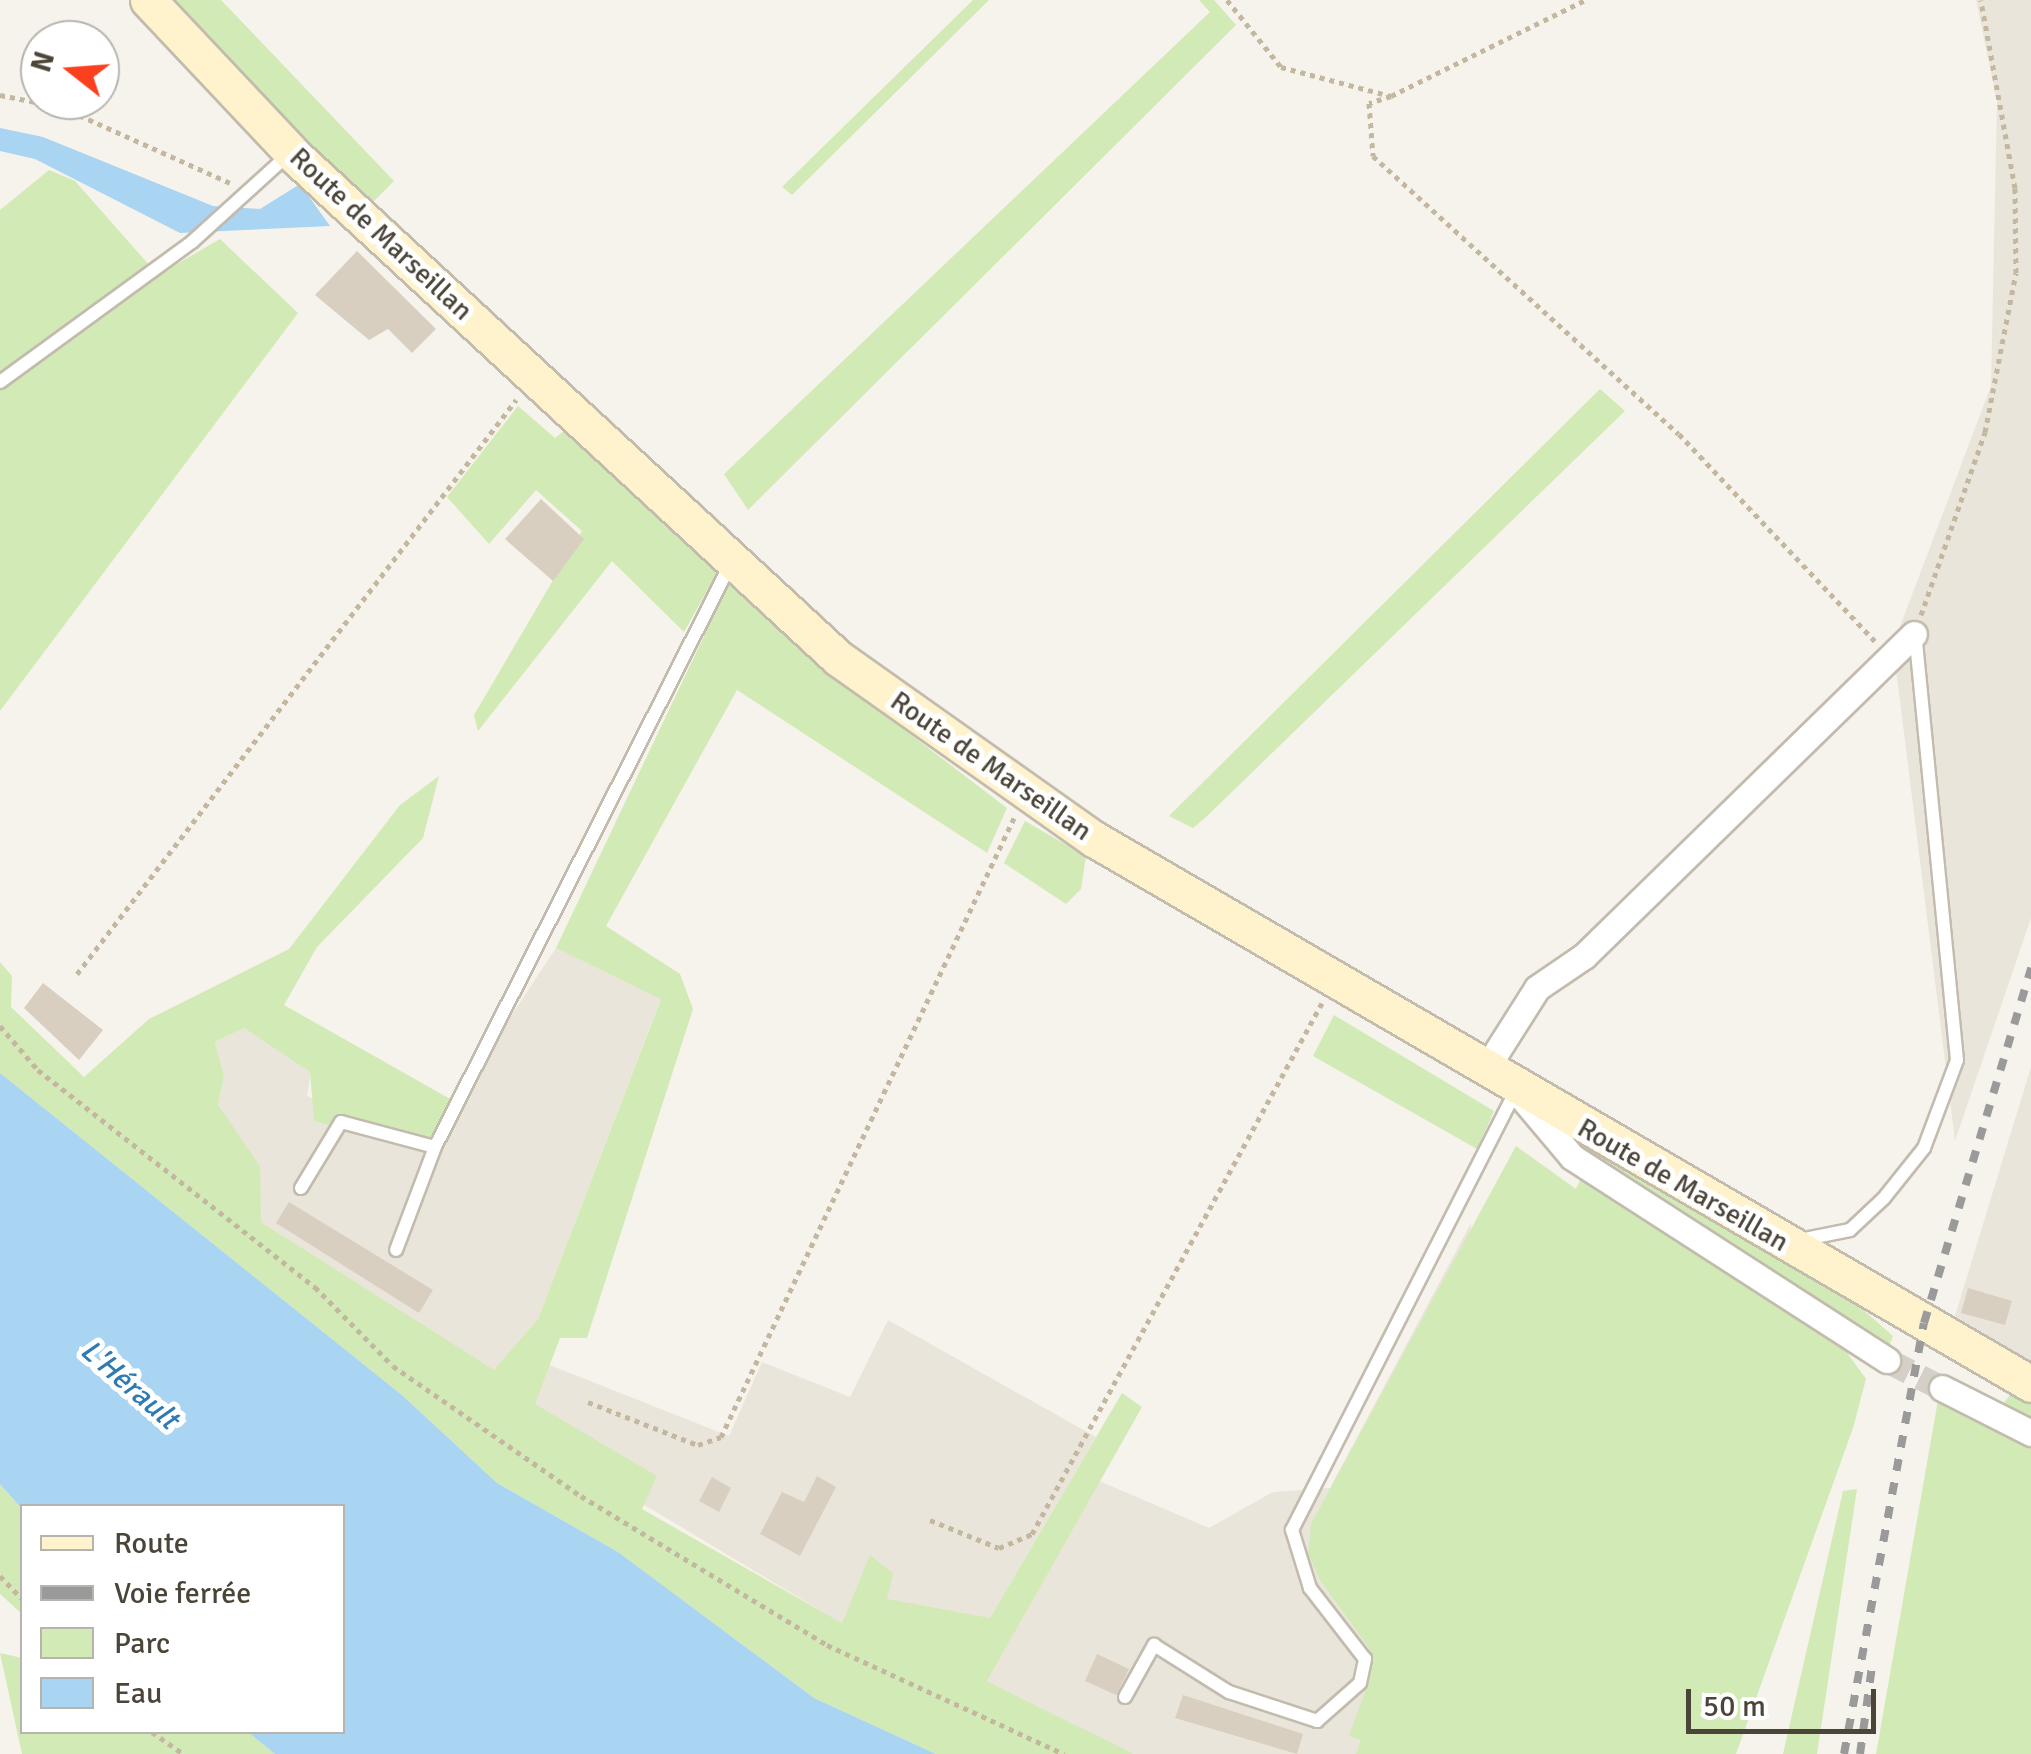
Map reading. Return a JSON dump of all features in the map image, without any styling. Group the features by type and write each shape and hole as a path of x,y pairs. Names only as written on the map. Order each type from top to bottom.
{"main road":[{"name":"Route de Marseillan","path":"148,0 292,152 838,658 1027,792 1334,981 1516,1090 2031,1384"}],"street":[{"path":"1485,1070 1537,988 1584,956 1914,634"},
{"path":"1516,1090 1572,1157 1887,1360"},
{"path":"1942,1388 2031,1433"}],"lane":[{"path":"0,382 292,152"},
{"path":"396,1250 435,1147 732,560"},
{"path":"1788,1244 1850,1230 1884,1198 1924,1148 1957,1060 1914,634"},
{"path":"1125,1696 1154,1645 1228,1692 1317,1720 1360,1683 1365,1659 1310,1588 1292,1530 1516,1090"},
{"path":"301,1188 341,1122 435,1147"}],"path":[{"path":"1228,0 1281,67 1391,96"},
{"path":"1585,0 1391,96 1369,103 1373,156 1679,434 1890,659"},
{"path":"1914,634 1985,432 2016,273 2008,129 1981,0"},
{"path":"0,95 124,132 212,182 253,186"},
{"path":"77,974 534,377"},
{"path":"588,1402 698,1446 721,1437 1027,792"},
{"path":"930,1520 1000,1548 1032,1534 1334,981"},
{"path":"0,1026 38,1070 315,1287 394,1366 565,1485 827,1645 1064,1754"},
{"path":"0,1576 20,1597"},
{"path":"155,1734 182,1754"}],"shaded area":[{"path":"1976,0 2031,0 2031,918 1955,1141 1893,645 1991,386 1997,101"},
{"path":"556,948 661,998 538,1319 494,1371 261,1222 218,1105 224,1076 215,1042 244,1028 311,1072 307,1096 423,1150"},
{"path":"2031,1067 2031,1362 1955,1316"},
{"path":"1471,1223 1460,1754 1134,1754 987,1681 1099,1481 1209,1528 1273,1492 1330,1488"},
{"path":"888,1320 1096,1437 990,1618 843,1624 521,1431 547,1364 729,1436 762,1362 850,1397"}],"green space":[{"path":"168,0 221,0 394,181 365,210"},
{"path":"973,0 989,0 792,195 782,187"},
{"path":"1199,0 1214,0 1236,25 748,510 724,474 1210,12"},
{"path":"49,170 75,181 158,275 220,239 298,313 0,711 0,210"},
{"path":"1600,389 1625,411 1205,818 1193,828 1169,816"},
{"path":"518,406 555,438 570,426 717,573 684,632 612,561 478,731 474,715 582,531 536,490 489,544 447,497"},
{"path":"732,577 860,696 1007,808 987,853 737,690 606,926 680,974 693,1009 587,1338 560,1338 535,1404 657,1476 642,1509 842,1623 870,1555 893,1573 887,1599 990,1618 1122,1393 1142,1407 987,1681 1134,1754 936,1754 814,1698 618,1552 497,1483 403,1396 0,1073 0,962 12,976 11,1007 84,1077 149,1019 289,949 400,805 439,776 423,838 317,947 284,1005 452,1100 423,1150 314,1121 310,1072 244,1028 215,1042 224,1076 218,1105 260,1166 261,1222 494,1370 538,1319 661,999 556,948"},
{"path":"1025,821 1086,856 1081,889 1066,904 1004,863"},
{"path":"1334,1015 1494,1111 1477,1149 1313,1056"},
{"path":"1516,1146 1576,1189 1596,1146 1835,1285 1893,1336 1889,1347 1848,1354 1866,1379 1853,1428 1736,1754 1356,1754 1361,1740 1349,1736 1369,1681 1369,1648 1320,1580 1308,1553 1311,1524"},
{"path":"2016,1387 2031,1395 2031,1754 1876,1754 1938,1400 1987,1424"},
{"path":"0,1484 20,1507 20,1612 0,1594"},
{"path":"1857,1489 1817,1754 1783,1754 1843,1491"},
{"path":"0,1653 20,1658 20,1734 250,1734 275,1754 22,1754"}],"water":[{"path":"0,128 43,137 213,206 260,209 300,184 330,226 180,233 35,159 0,151"},
{"name":"L'Hérault","path":"0,1073 403,1396 497,1483 618,1552 814,1698 936,1754 275,1754 250,1734 345,1734 345,1504 20,1507 0,1484"}],"building":[{"path":"357,251 436,329 412,353 388,329 369,340 315,295"},
{"path":"541,499 584,539 553,581 505,539"},
{"path":"43,983 103,1030 79,1060 24,1008"},
{"path":"289,1202 433,1290 419,1313 276,1223"},
{"path":"1968,1288 2012,1301 2005,1325 1961,1313"},
{"path":"817,1476 836,1487 800,1556 760,1534 782,1492 804,1502"},
{"path":"712,1477 731,1488 719,1512 699,1501"},
{"path":"1097,1654 1129,1669 1116,1695 1085,1681"},
{"path":"1183,1695 1303,1734 1297,1754 1175,1718"}],"tunnel":[{"path":"1887,1360 1942,1388"}],"railway":[{"path":"1844,1754 1924,1323 2031,968"},
{"path":"1860,1754 1872,1666"}]}
